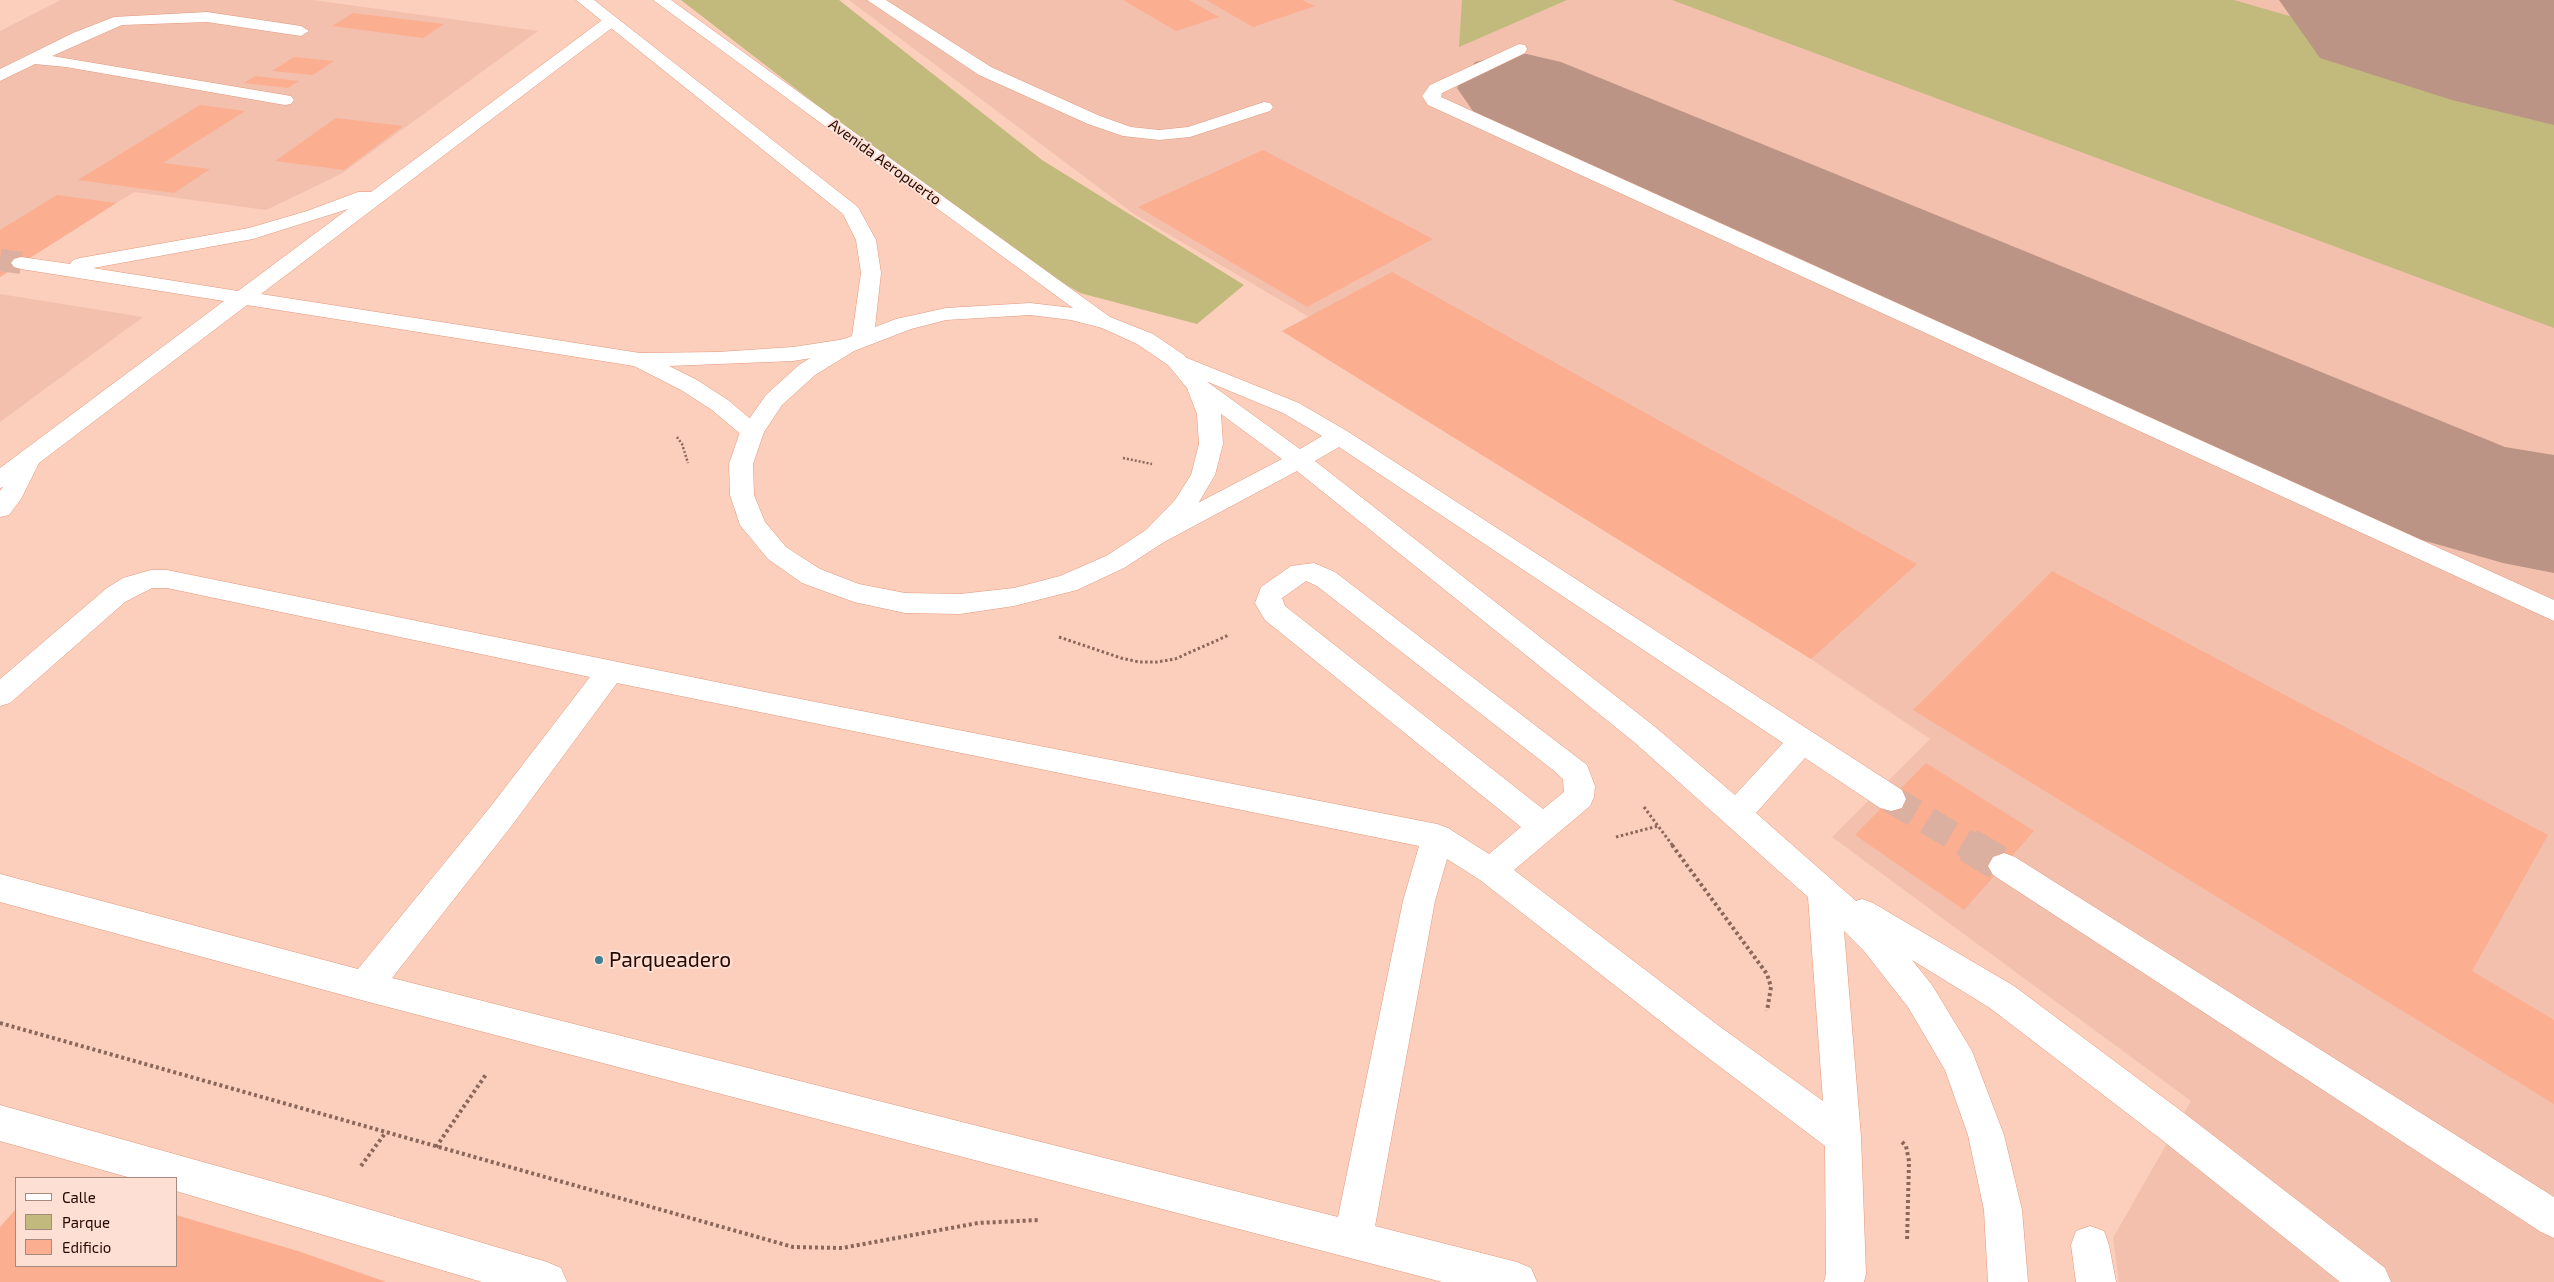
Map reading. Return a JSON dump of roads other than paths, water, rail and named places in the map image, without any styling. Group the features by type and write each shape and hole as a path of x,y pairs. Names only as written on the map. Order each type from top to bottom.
{"main road":[{"path":"584,0 851,211 866,240 871,272 854,342 806,370 781,394 752,432 741,464 742,495 753,525 777,553 811,576 854,593 904,603 960,604 1014,597 1068,583 1115,562 1155,536 1299,460 1339,436"},
{"name":"Avenida Aeropuerto","path":"661,0 1109,323"},
{"path":"875,0 985,72 1094,120 1129,132 1159,135 1190,132 1264,107"},
{"path":"0,76 86,33 120,20 207,17 301,31"},
{"path":"0,480 611,21"},
{"path":"1519,48 1436,89 1431,96 1434,101 2292,489 2554,611"},
{"path":"32,59 66,62 285,100"},
{"path":"52,268 191,246 253,233 314,215 395,185"},
{"path":"21,263 640,360 718,359 793,354 854,342 904,324 946,314 988,310 1030,309 1071,314 1109,323 1145,339 1176,360 1291,408 1339,436 1891,800"},
{"path":"640,360 689,385 720,405 752,432"},
{"path":"1176,360 1198,386 1299,460 1644,734 1824,891 1876,941 1920,996 1960,1063 1986,1135 2003,1210 2008,1282"},
{"path":"1155,536 1184,506 1203,475 1211,444 1209,414 1198,386"},
{"path":"0,509 12,493 33,456"},
{"path":"1490,870 1543,827 1578,797 1580,786 1576,773 1326,579 1314,572 1300,572 1270,594 1268,603 1275,613 1543,827"},
{"path":"0,695 116,595 132,585 151,579 167,579 610,671 1437,837 1490,870 1707,1037 1843,1137"},
{"path":"365,986 502,815 610,671"},
{"path":"1736,815 1802,742"},
{"path":"1353,1239 1419,901 1437,837"},
{"path":"2004,866 2554,1218"},
{"path":"0,888 365,986 1517,1282"},
{"path":"1824,891 1838,1050 1843,1137 1846,1274 1844,1282"},
{"path":"1824,891 2002,997 2360,1277"},
{"path":"0,1123 324,1215 547,1282"},
{"path":"2090,1245 2096,1282"}],"tunnel":[{"path":"0,260 21,263"},
{"path":"1891,799 1970,846"},
{"path":"1968,845 2004,866"}],"place":[{"name":"Parqueadero","path":"599,960"}]}
